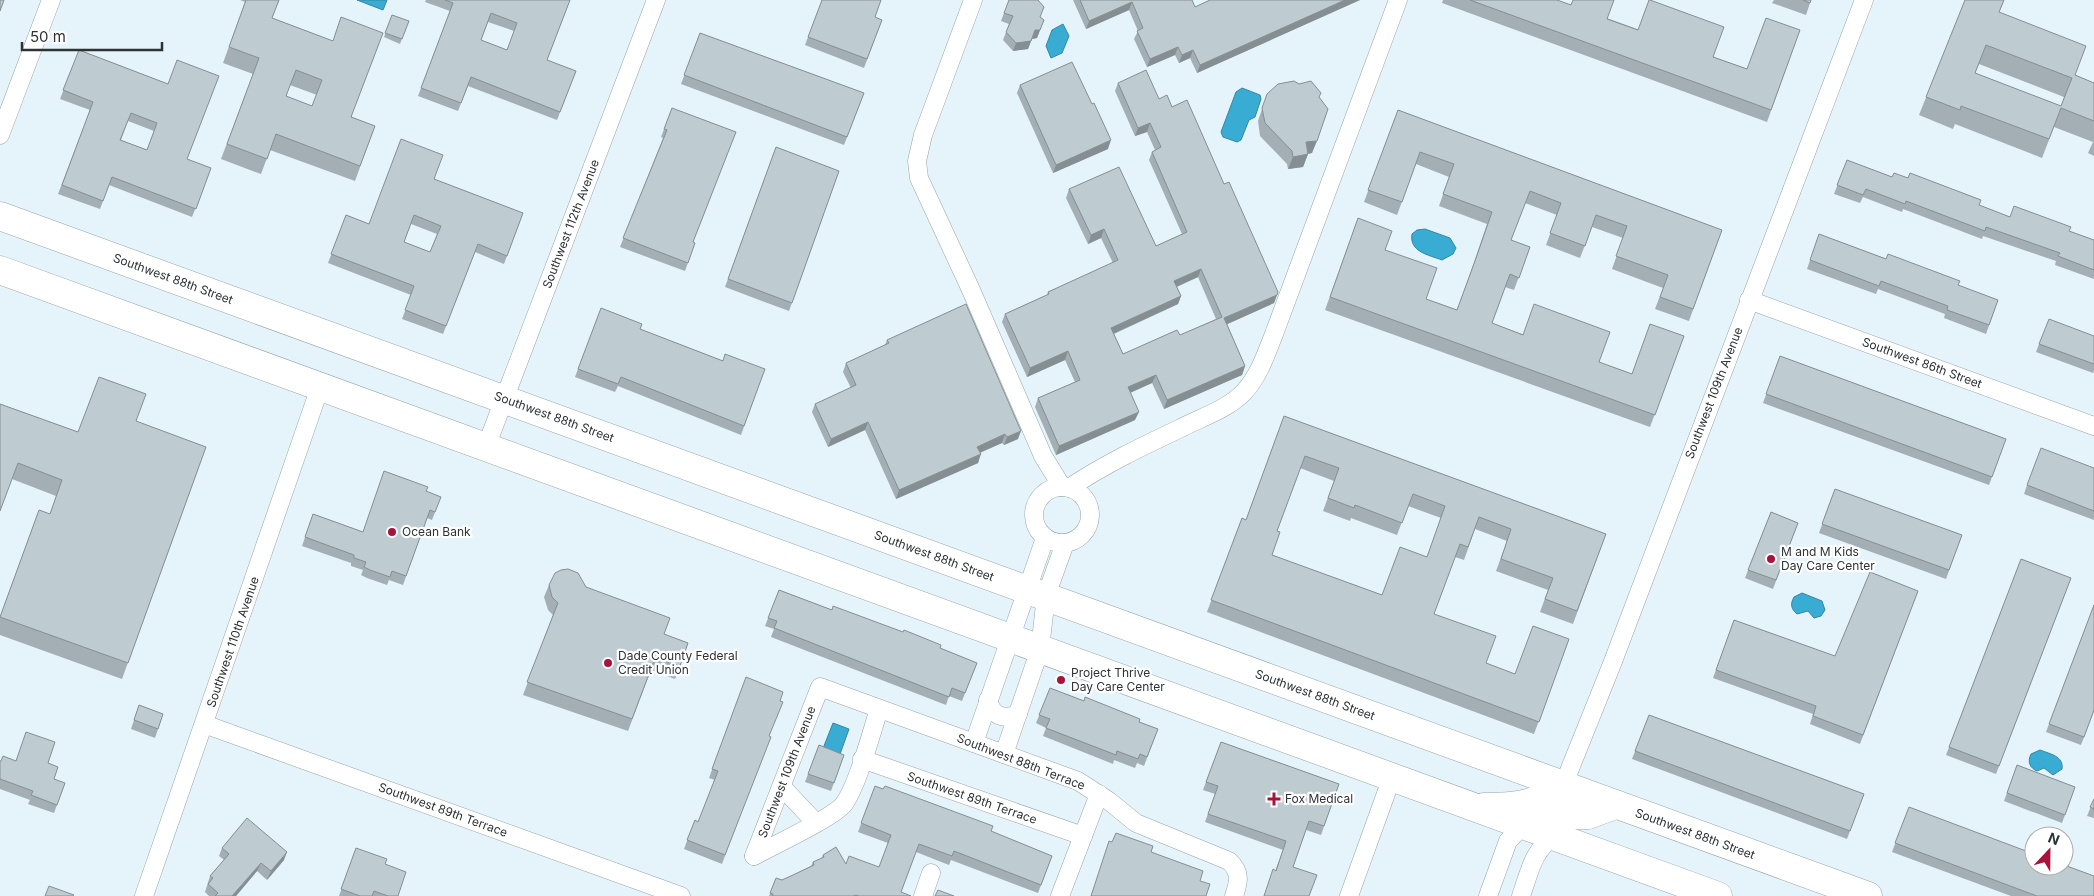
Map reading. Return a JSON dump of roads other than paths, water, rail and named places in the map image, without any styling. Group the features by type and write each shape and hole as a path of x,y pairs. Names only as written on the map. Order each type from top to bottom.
{"main road":[{"name":"Southwest 88th Street","path":"0,216 1868,896"},
{"path":"0,270 1718,896"},
{"path":"1475,808 1512,807 1540,801 1563,786"},
{"path":"1523,826 1558,815 1588,815 1615,805"}],"street":[{"path":"0,135 51,0"},
{"name":"Southwest 112th Avenue","path":"486,447 656,0"},
{"path":"972,0 923,135 917,161 919,178 971,290 1042,456 1066,487 1084,497 1089,505 1090,522 1081,537 1065,544 1045,538 1035,524 1035,506 1046,492 1066,487 1126,454 1224,406 1243,393 1260,369 1398,0"},
{"name":"Southwest 109th Avenue","path":"1563,786 1612,664 1864,0"},
{"name":"Southwest 86th Street","path":"1749,300 2094,426"},
{"name":"Southwest 110th Avenue","path":"144,896 320,387"},
{"path":"1004,754 1040,649 1037,593 1045,538"},
{"path":"974,743 1010,638 1065,544"},
{"name":"Southwest 109th Avenue","path":"816,823 754,856 820,687"},
{"name":"Southwest 88th Terrace","path":"820,687 1078,781 1136,823 1229,861 1237,870 1239,881 1234,896"},
{"path":"988,700 991,709 1004,718 1018,714"},
{"path":"782,787 816,823 843,804 862,759 879,709"},
{"name":"Southwest 89th Terrace","path":"204,724 681,896"},
{"name":"Southwest 89th Terrace","path":"862,759 1083,836"},
{"path":"1349,896 1392,777"},
{"path":"1060,896 1098,794"},
{"path":"1488,896 1508,841 1523,826"},
{"path":"1521,896 1537,851 1545,842 1555,836"},
{"path":"923,896 931,872"}],"water":[{"path":"357,0 387,0 383,10"},
{"path":"1063,24 1069,36 1062,53 1051,58 1046,46 1052,30"},
{"path":"1242,88 1260,95 1261,99 1255,117 1249,120 1241,140 1237,142 1223,137 1221,132 1236,92"},
{"path":"1425,229 1450,238 1456,248 1453,254 1442,260 1417,249 1412,240 1412,234 1417,230"},
{"path":"1802,593 1822,601 1825,610 1821,616 1814,618 1808,611 1797,614 1795,612 1792,608 1794,597"},
{"path":"833,723 849,729 839,757 822,751"},
{"path":"2040,750 2059,758 2062,769 2053,775 2044,768 2037,771 2033,768 2029,762 2031,754"}],"place":[{"name":"Ocean Bank","path":"392,532"},
{"name":"M and M Kids Day Care Center","path":"1771,559"},
{"name":"Dade County Federal Credit Union","path":"608,663"},
{"name":"Project Thrive Day Care Center","path":"1061,680"},
{"name":"Fox Medical","path":"1274,799"}]}
